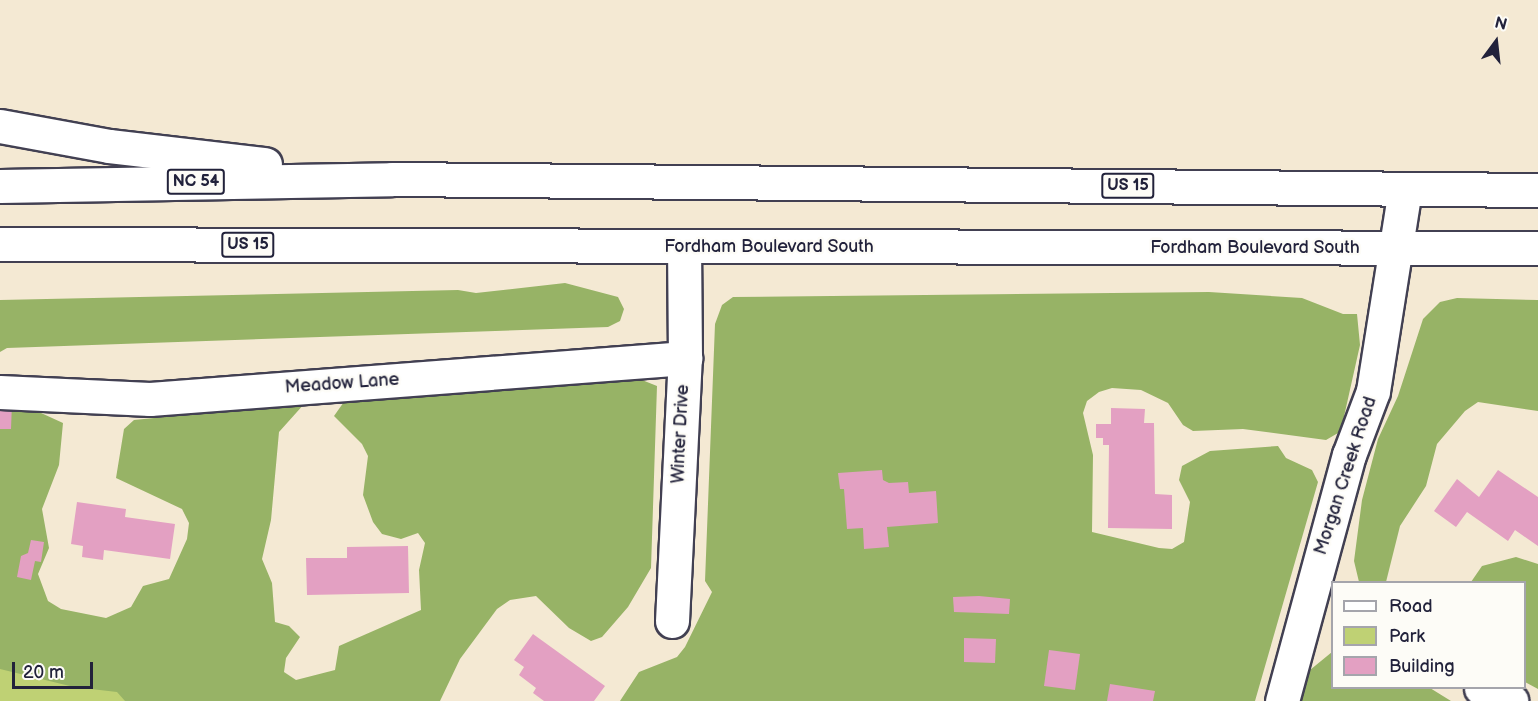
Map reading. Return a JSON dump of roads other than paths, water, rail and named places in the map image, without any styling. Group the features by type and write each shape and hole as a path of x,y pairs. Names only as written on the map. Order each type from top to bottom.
{"main road":[{"name":"US 15","path":"0,126 110,146 392,179 850,181 1538,190"},
{"name":"NC 54","path":"0,186 392,179"},
{"name":"Morgan Creek Road","path":"1282,701 1321,599 1349,455 1373,391 1405,190"},
{"name":"Fordham Boulevard South","path":"0,244 1538,248"},
{"name":"Winter Drive","path":"672,621 685,358 684,247"},
{"name":"Meadow Lane","path":"0,392 150,399 685,358"},
{"path":"1485,689 1511,701"}]}
